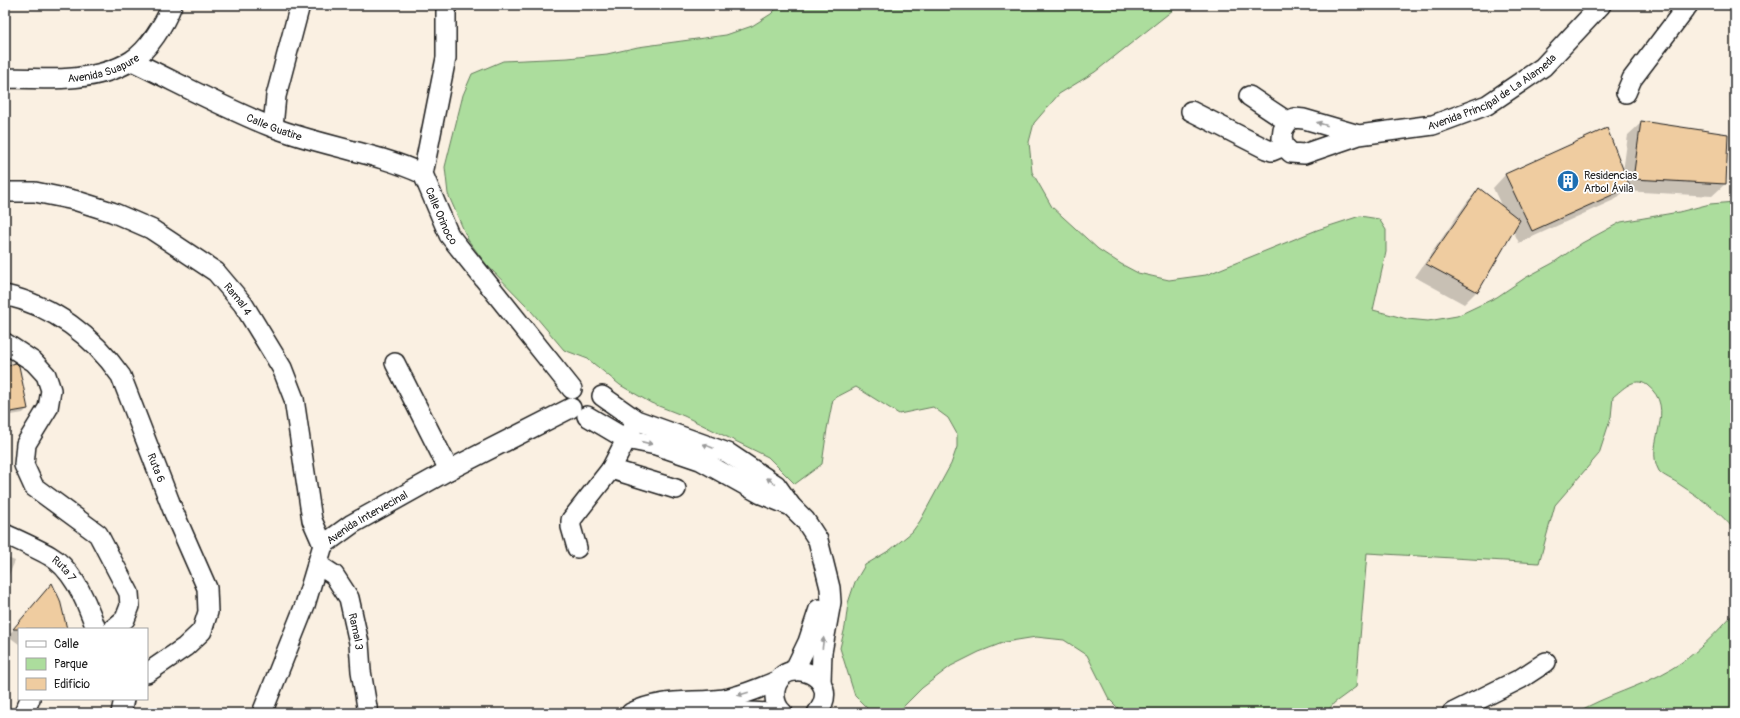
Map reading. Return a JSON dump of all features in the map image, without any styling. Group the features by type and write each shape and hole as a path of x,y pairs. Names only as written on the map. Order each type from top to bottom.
{"street":[{"name":"Avenida Suapure","path":"5,78 68,79 94,74 132,61 157,34 172,5"},
{"path":"273,127 276,96 300,5"},
{"name":"Calle Orinoco","path":"446,5 446,58 423,174 449,235 588,388 636,420 728,453 776,485 792,506 809,524 818,540 823,554 831,602 822,652 824,702"},
{"name":"Avenida Principal de La Alameda","path":"1284,146 1291,153 1304,154 1359,135 1433,125 1487,105 1543,67 1601,5"},
{"path":"1626,93 1632,79 1688,5"},
{"name":"Calle Guatire","path":"132,61 273,127 403,165 423,174"},
{"path":"1191,111 1266,149 1272,151 1284,146 1282,138 1283,130 1288,122 1249,96"},
{"name":"Avenida Principal de La Alameda","path":"1288,122 1294,118 1304,119 1359,135"},
{"name":"Ramal 4","path":"5,192 35,192 74,200 112,212 151,229 216,272 243,304 282,368 294,399 312,520 322,545"},
{"name":"Ruta 6","path":"5,295 30,303 74,325 109,358 122,376 174,513 207,588 208,612 202,631 185,647 148,672"},
{"path":"5,343 34,362 46,375 51,390 48,408 26,444 24,464 34,486 98,534 129,593 130,606 125,619 114,628"},
{"path":"395,363 449,470"},
{"path":"588,388 569,396 579,412 626,439 663,447 700,460 761,494 792,506"},
{"name":"Avenida Intervecinal","path":"262,713 305,605 322,545 352,524 449,470 579,412 599,410 588,388"},
{"path":"577,548 571,527 571,520 611,469 636,420"},
{"path":"734,479 739,478 743,474 745,468 743,463"},
{"path":"611,469 676,489"},
{"name":"Ruta 7","path":"5,534 51,557 70,576 89,610 96,628"},
{"name":"Ramal 3","path":"317,564 334,575 349,598 359,643 361,671 368,713"},
{"path":"783,713 777,705 775,697 810,636 828,578"},
{"path":"1452,713 1520,679 1546,662"},
{"path":"631,713 651,704 667,704 728,698 747,693 786,676 808,671 824,702"},
{"path":"24,713 30,700"},
{"path":"121,713 124,700"},
{"path":"667,704 683,708 770,713"}],"green space":[{"path":"780,5 1175,5 1173,10 1095,72 1059,94 1034,123 1029,142 1032,172 1052,207 1098,249 1121,264 1138,273 1169,280 1206,275 1317,230 1360,216 1379,219 1386,230 1386,252 1373,310 1407,319 1428,321 1457,316 1497,297 1525,278 1553,263 1582,243 1621,222 1679,212 1710,204 1735,202 1735,531 1723,517 1709,505 1659,471 1655,460 1655,449 1661,416 1660,405 1656,395 1647,385 1638,382 1633,383 1625,387 1613,397 1611,417 1599,454 1555,505 1539,563 1367,553 1356,687 1334,703 1326,713 1123,713 1109,699 1087,655 1064,640 1036,637 1005,642 979,652 951,666 922,688 897,713 872,713 855,696 840,648 845,627 848,603 855,582 865,565 890,550 912,532 920,521 951,464 957,447 957,434 948,418 933,407 899,414 856,387 833,399 822,464 795,484 768,457 684,416 651,403 620,385 588,359 564,350 526,305 486,264 468,240 448,194 445,167 463,95 472,74 503,61 568,58 607,54 638,47 726,35 752,26 771,14"},
{"path":"1735,612 1735,713 1576,713 1599,701 1648,681 1680,663 1705,643"}],"building":[{"name":"Residencias Arbol Ávila","path":"1641,121 1728,134 1726,184 1633,179"},
{"name":"Residencias Arbol Ávila","path":"1607,128 1630,187 1532,231 1505,174"},
{"path":"1479,188 1520,220 1478,292 1426,264"},
{"path":"16,363 19,366 28,409 5,413 5,366"},
{"path":"52,583 60,600 67,628 13,629"}],"place":[{"name":"Residencias Arbol Ávila","path":"1568,181"}]}
